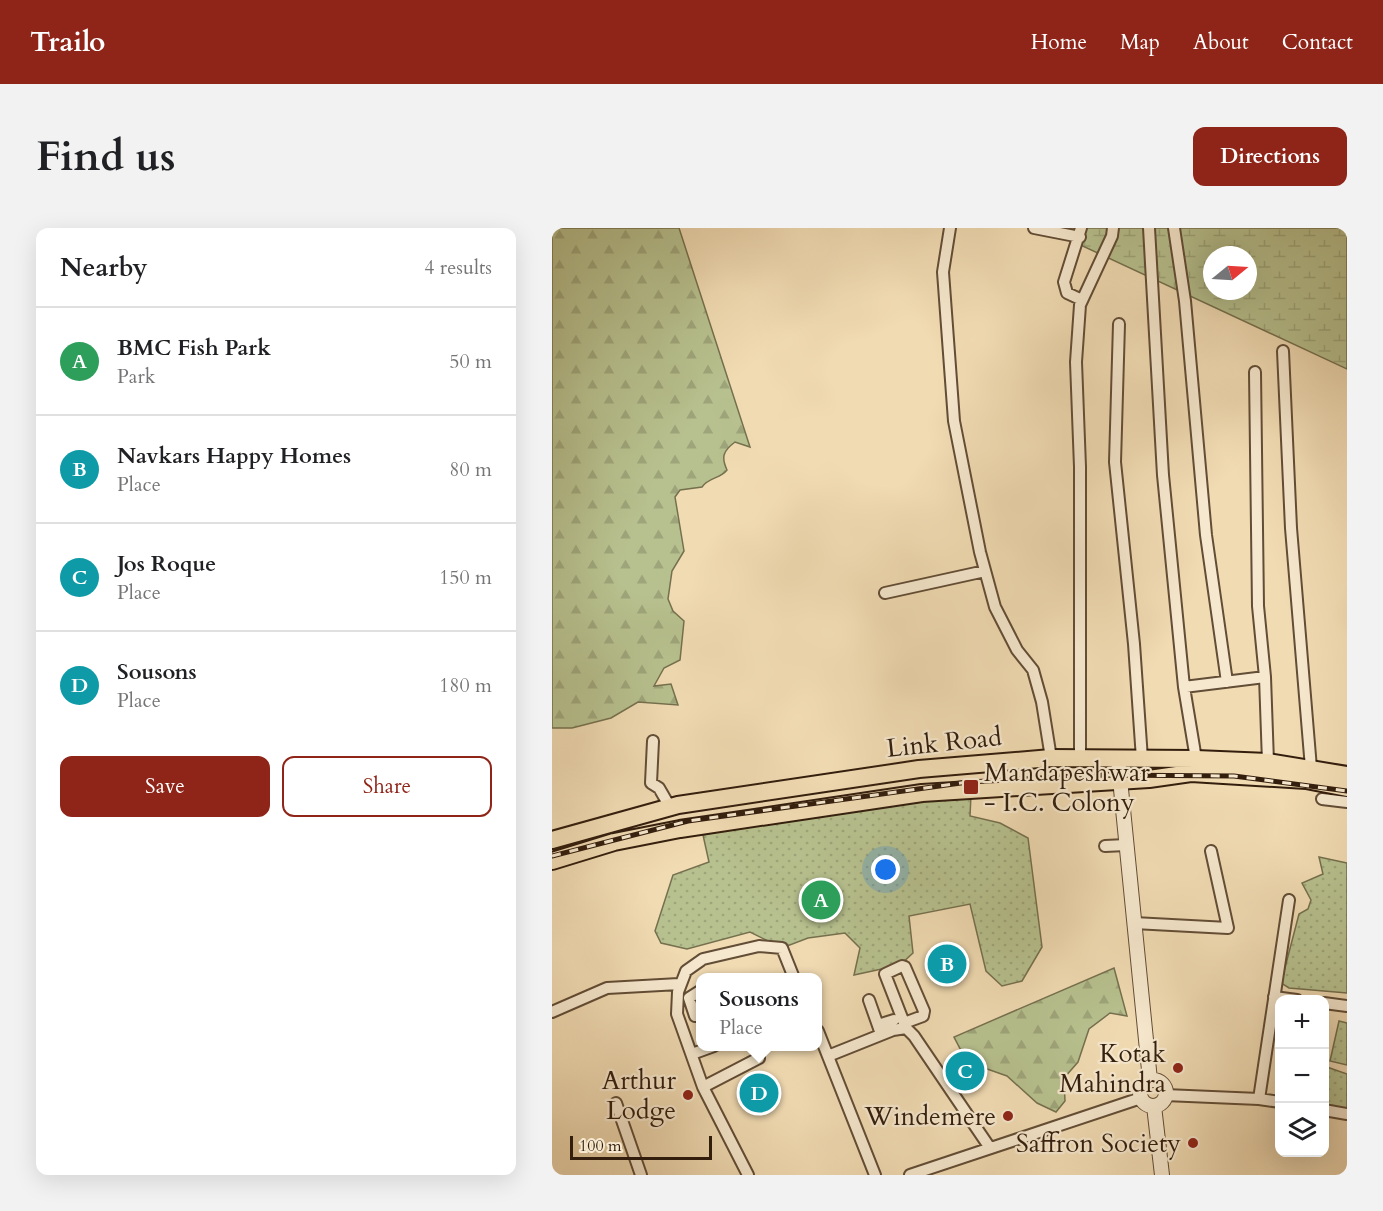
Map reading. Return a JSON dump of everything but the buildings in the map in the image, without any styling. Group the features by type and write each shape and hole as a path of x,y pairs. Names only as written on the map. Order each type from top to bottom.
{"main road":[{"name":"Link Road","path":"552,840 670,807 919,769 1051,758 1268,762 1347,775"},
{"name":"Link Road","path":"552,861 614,842 681,829 900,796 1191,773 1306,780 1347,788"}],"street":[{"path":"950,228 943,272 954,421 985,571 995,607 1017,650 1033,670 1051,758"},
{"path":"1034,228 1081,233 1064,288 1067,293 1082,300"},
{"path":"1080,757 1080,467 1076,362 1082,300 1112,236 1113,228"},
{"path":"1149,228 1163,475 1184,687 1196,759"},
{"path":"1174,228 1185,301 1206,535 1227,681"},
{"path":"1119,324 1115,462 1134,644 1142,759"},
{"path":"1283,351 1291,528 1311,768"},
{"path":"1255,372 1258,606 1265,677 1268,762"},
{"path":"885,593 985,571"},
{"path":"1184,687 1265,677"},
{"path":"653,741 651,783 659,788 670,807"},
{"path":"1118,759 1150,1080"},
{"path":"1322,799 1347,802"},
{"path":"1105,844 1126,842"},
{"path":"1134,923 1228,927 1210,852"},
{"path":"1259,1099 1289,900"},
{"path":"748,1175 703,1087 677,1014 680,984 686,971 702,959 759,946 782,948 792,973"},
{"path":"828,1056 880,1030 905,1026 923,1016 924,1011 904,966 885,974 905,1026 990,1149"},
{"path":"552,1011 607,988 680,984"},
{"path":"696,994 689,998 696,1013"},
{"path":"869,1000 880,1030"},
{"path":"1329,1004 1347,1006"},
{"path":"680,1022 696,1018"},
{"path":"822,1041 875,1175"},
{"path":"692,1054 701,1051"},
{"path":"703,1087 759,1058 758,1051"},
{"path":"1150,1080 1161,1083 1166,1095"},
{"path":"1150,1080 1142,1086 1141,1098 1147,1104 1154,1106 1162,1102 1166,1095"},
{"path":"1166,1095 1275,1101"},
{"path":"910,1175 1141,1098"},
{"path":"616,1103 641,1175"},
{"path":"1154,1106 1162,1175"},
{"path":"1329,1111 1347,1114"}],"green space":[{"path":"552,228 679,228 750,447 735,442 724,454 727,470 724,473 708,481 702,487 680,490 675,497 684,551 672,571 668,599 673,611 684,621 680,660 664,668 654,686 671,684 678,705 638,702 611,718 572,728 552,728"},
{"path":"1044,228 1347,228 1347,369"},
{"path":"971,795 970,816 1000,823 1028,838 1042,947 1022,981 1002,986 986,971 970,904 909,916 913,953 900,965 854,975 860,948 845,933 808,938 782,948 750,932 687,949 661,943 655,931 673,875 709,862 703,835 807,813"},
{"path":"1319,857 1347,863 1347,993 1289,988 1281,983 1299,914 1308,909 1311,900 1302,883 1323,874"},
{"path":"1114,968 1127,1016 1110,1013 1089,1029 1078,1062 1064,1078 1065,1101 1056,1112 1037,1103 1007,1076 967,1062 954,1037"},
{"path":"1339,1021 1347,1023 1347,1065 1330,1061"},
{"path":"1329,1068 1347,1074 1347,1108 1329,1109"}],"railway":[{"path":"552,856 688,821 968,782 1103,775 1234,776 1347,791"}],"place":[{"name":"Mandapeshwar - I.C. Colony","path":"971,787"},
{"name":"BMC Fish Park","path":"821,900"},
{"name":"Navkars Happy Homes","path":"947,964"},
{"name":"Kotak Mahindra","path":"1178,1068"},
{"name":"Jos Roque","path":"965,1071"},
{"name":"Sousons","path":"759,1093"},
{"name":"Arthur Lodge","path":"688,1095"},
{"name":"Windemere","path":"1008,1116"},
{"name":"Saffron Society","path":"1193,1143"}]}
